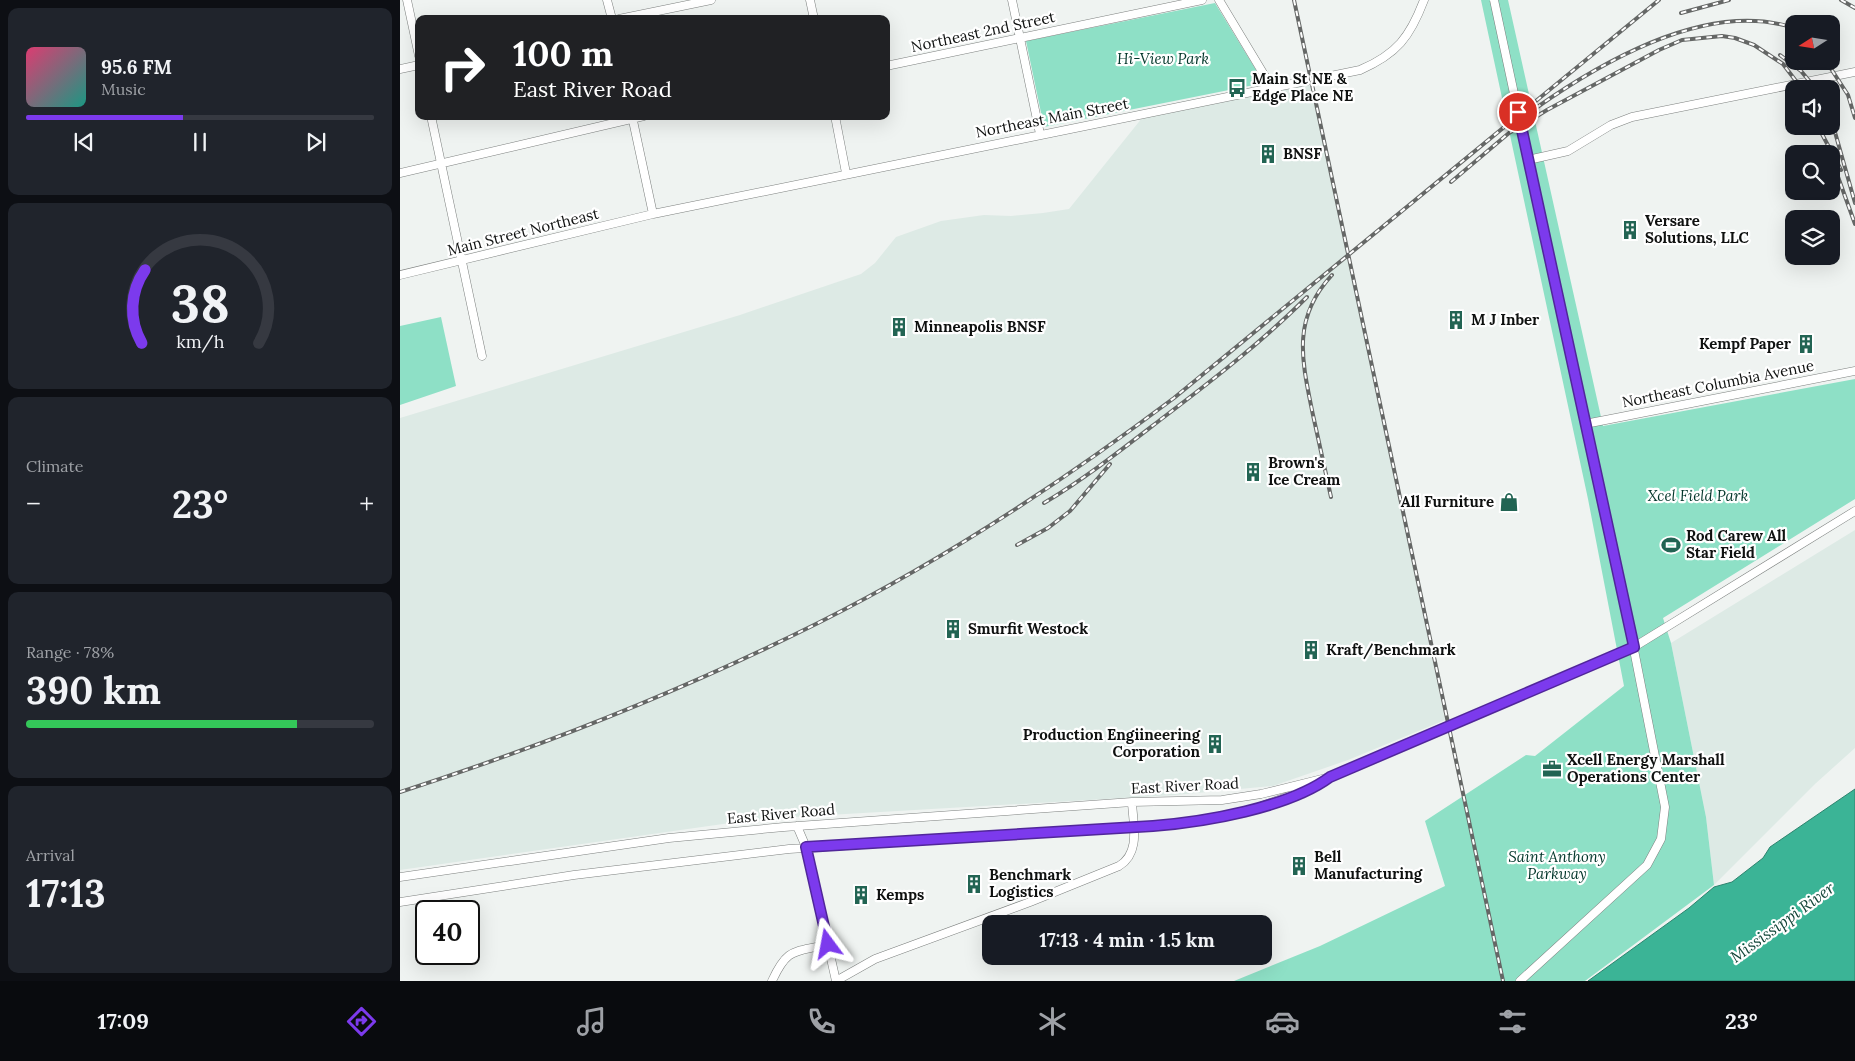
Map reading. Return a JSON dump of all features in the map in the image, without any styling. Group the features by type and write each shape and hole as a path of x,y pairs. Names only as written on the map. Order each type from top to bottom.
{"street":[{"path":"407,0 415,37"},
{"path":"608,0 611,15"},
{"path":"638,15 711,0"},
{"path":"810,0 813,15"},
{"path":"1012,0 1040,134"},
{"name":"Northeast 2nd Street","path":"890,65 1202,0"},
{"path":"1219,0 1272,88"},
{"name":"Northeast Main Street","path":"653,214 1360,70 1382,60 1402,44 1415,24 1424,0"},
{"path":"1494,0 1634,647 1664,796 1664,823 1661,839 1647,865 1520,981"},
{"path":"400,69 415,66"},
{"path":"1528,160 1568,151 1611,124 1632,117 1855,72"},
{"path":"432,120 460,262 482,356"},
{"path":"400,174 620,120"},
{"path":"633,120 653,214"},
{"path":"836,120 846,174"},
{"name":"Main Street Northeast","path":"400,275 653,214"},
{"name":"Northeast Columbia Avenue","path":"1585,424 1855,371"},
{"path":"1330,777 1634,647 1855,511"},
{"name":"East River Road","path":"400,877 669,838 784,827 1132,802 1222,800 1261,794 1330,777"},
{"name":"East River Road","path":"400,902 583,873 806,847 1133,828 1207,820 1248,811 1320,785 1330,777"},
{"path":"797,826 806,847 836,981 875,959 1030,902 1119,866 1130,857 1134,844 1132,802"},
{"path":"772,981 781,962 792,952 828,944"}],"shaded area":[{"path":"1312,83 1445,720 1348,760 1273,786 1175,795 794,817 730,823 400,870 400,418 740,315 861,274 875,263 896,237 941,221 984,215 1011,216 1069,209 1142,118"},
{"path":"1855,530 1855,748 1815,784 1714,885 1706,817 1671,643"}],"green space":[{"name":"Saint Anthony Parkway","path":"1481,0 1508,0 1603,426 1855,379 1855,499 1663,618 1671,643 1706,817 1714,885 1585,981 1234,981 1320,946 1445,886 1425,821 1526,755 1535,756 1624,686 1588,499"},
{"name":"Hi-View Park","path":"1215,3 1264,83 1044,127 1026,41"},
{"path":"441,317 456,386 400,405 400,326"}],"water":[{"name":"Mississippi River","path":"1855,789 1855,981 1588,981 1689,908 1714,887 1732,882 1763,858 1770,847"}],"railway":[{"path":"1294,0 1503,981"},
{"path":"400,792 560,736 665,694 767,648 865,599 1001,518 1089,460 1174,398 1659,0"},
{"path":"1681,13 1729,0"},
{"path":"1841,0 1855,8"},
{"path":"1536,108 1593,72 1658,40 1693,29 1727,22 1761,21 1785,26"},
{"path":"1451,182 1509,133 1547,110 1659,50 1682,40 1722,36 1735,38 1754,45 1783,64 1795,80"},
{"path":"1780,55 1801,71 1808,80"},
{"path":"1832,70 1848,95 1855,118"},
{"path":"1823,135 1841,170"},
{"path":"1836,135 1855,203"},
{"path":"1840,182 1855,224"},
{"path":"1331,497 1306,377 1303,341 1305,324 1310,308 1319,291 1332,275"},
{"path":"1044,503 1105,462 1201,388 1256,344 1307,297"},
{"path":"1017,545 1048,528 1070,511 1110,464"}],"place":[{"name":"Main St NE & Edge Place NE","path":"1237,88"},
{"name":"BNSF","path":"1268,154"},
{"name":"Versare Solutions, LLC","path":"1630,230"},
{"name":"M J Inber","path":"1456,320"},
{"name":"Minneapolis BNSF","path":"899,327"},
{"name":"Kempf Paper","path":"1806,344"},
{"name":"Brown's Ice Cream","path":"1253,472"},
{"name":"All Furniture","path":"1509,502"},
{"name":"Rod Carew All Star Field","path":"1671,545"},
{"name":"Smurfit Westock","path":"953,629"},
{"name":"Kraft/Benchmark","path":"1311,650"},
{"name":"Production Engiineering Corporation","path":"1215,744"},
{"name":"Xcell Energy Marshall Operations Center","path":"1552,769"},
{"name":"Bell Manufacturing","path":"1299,866"},
{"name":"Benchmark Logistics","path":"974,884"},
{"name":"Kemps","path":"861,895"}],"route":[{"path":"828,944 806,847 1173,825 1248,811 1320,785 1330,777 1634,647 1518,112"}],"park label":[{"name":"Xcel Field Park","path":"1698,496"}]}
